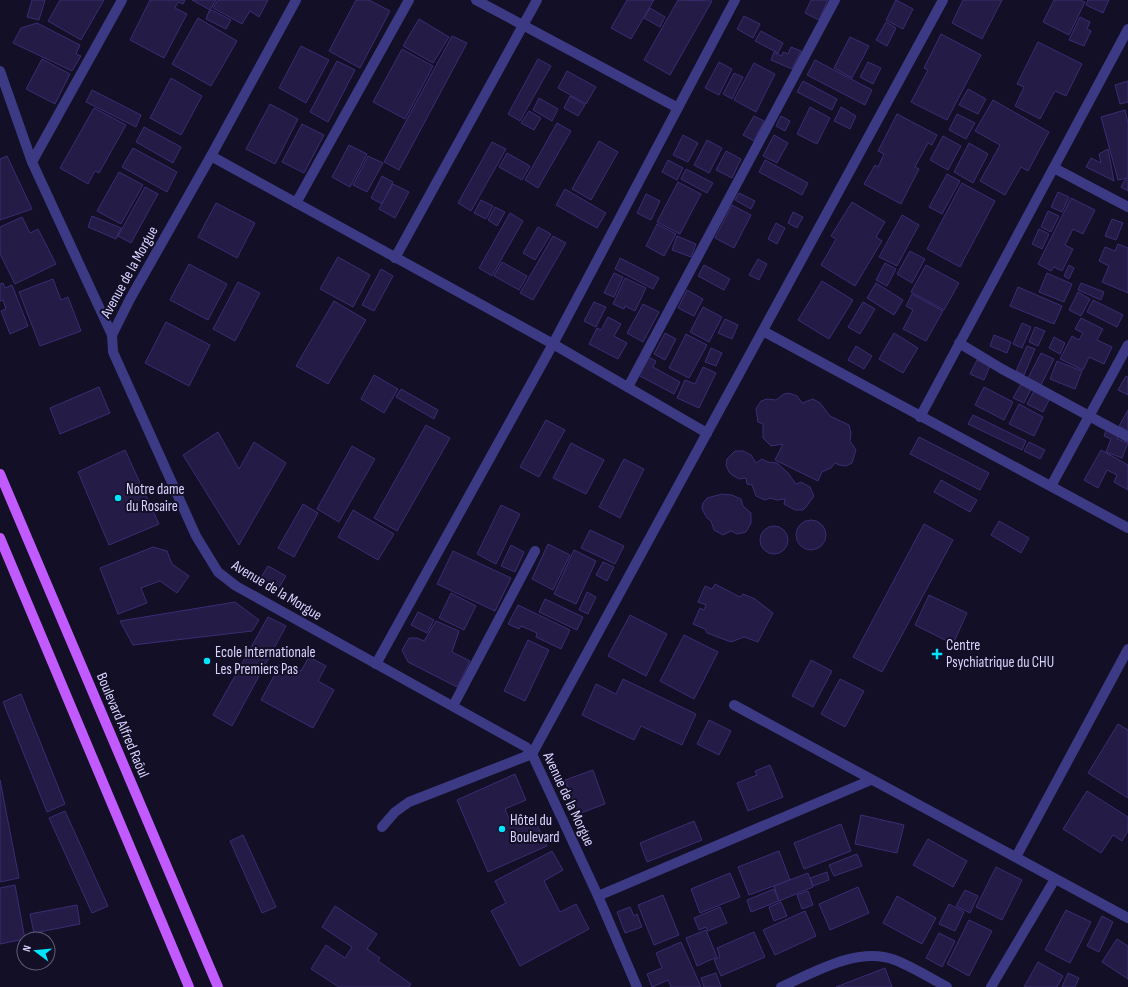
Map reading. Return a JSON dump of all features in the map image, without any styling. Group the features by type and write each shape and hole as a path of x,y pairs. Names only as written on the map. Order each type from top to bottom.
{"main road":[{"name":"Boulevard Alfred Raôul","path":"0,474 218,987"},
{"path":"0,538 189,987"}],"street":[{"path":"32,162 122,0"},
{"name":"Avenue de la Morgue","path":"296,0 211,156 130,299 112,335 112,352 196,536 218,572 236,586 526,747 532,754 598,896 637,987"},
{"path":"296,203 409,0"},
{"path":"476,0 678,108"},
{"path":"395,258 537,0"},
{"path":"376,664 553,344 735,0"},
{"path":"628,387 835,0"},
{"path":"382,827 395,812 409,802 532,754 943,0"},
{"path":"920,417 1128,29"},
{"path":"0,71 32,162 112,335"},
{"path":"211,156 553,344 707,433"},
{"path":"1054,168 1128,207"},
{"path":"763,331 1128,528"},
{"path":"959,343 1128,437"},
{"path":"1051,486 1128,345"},
{"path":"453,706 535,551"},
{"path":"1016,856 1128,650"},
{"path":"734,705 871,780 1016,856 1055,879 1128,918"},
{"path":"598,896 871,780"},
{"path":"991,987 1055,879"},
{"path":"787,986 854,956 874,955 894,960 947,987"}],"building":[{"path":"32,0 45,0 39,20 27,17"},
{"path":"60,0 104,0 81,40 48,21"},
{"path":"150,0 185,0 183,4 178,2 175,8 187,14 164,58 130,40"},
{"path":"192,0 216,0 210,10"},
{"path":"218,0 268,0 259,17 250,11 242,24 213,8"},
{"path":"356,0 369,0 390,11 360,68 329,51"},
{"path":"627,0 654,0 631,39 611,28"},
{"path":"678,0 712,1 670,75 644,60"},
{"path":"811,0 828,0 819,20 805,13"},
{"path":"896,0 913,9 903,29 886,20"},
{"path":"963,0 1002,0 982,39 952,23"},
{"path":"1054,0 1080,0 1085,2 1069,35 1043,22"},
{"path":"1088,0 1109,0 1103,13 1086,5"},
{"path":"650,8 665,17 660,27 644,18"},
{"path":"212,10 231,20 226,29 206,19 209,11"},
{"path":"744,16 760,24 753,38 737,29"},
{"path":"1080,17 1090,22 1087,29 1091,31 1084,46 1069,40"},
{"path":"198,18 237,41 211,86 172,64"},
{"path":"419,19 449,37 433,63 403,46"},
{"path":"886,22 896,28 887,46 876,40"},
{"path":"37,23 80,45 76,54 81,56 72,71 13,43 21,28"},
{"path":"761,31 783,43 778,53 755,41"},
{"path":"941,34 981,55 947,120 911,102 928,70 924,68"},
{"path":"452,36 467,43 399,170 384,162"},
{"path":"850,37 869,46 852,78 834,68"},
{"path":"1038,42 1082,64 1066,96 1055,91 1040,119 1015,106 1024,87 1017,84"},
{"path":"301,46 329,60 306,103 279,88"},
{"path":"791,47 801,51 792,69 771,60 774,52 782,56 783,52 788,54"},
{"path":"402,49 433,66 405,119 373,102"},
{"path":"42,59 70,74 55,104 26,89"},
{"path":"538,59 551,66 520,121 508,114"},
{"path":"815,60 872,90 865,105 807,75"},
{"path":"337,61 355,70 328,122 310,112"},
{"path":"719,62 732,69 719,95 705,88"},
{"path":"868,62 881,68 873,84 860,77"},
{"path":"754,63 775,74 756,112 734,100"},
{"path":"567,71 596,87 586,104 558,88"},
{"path":"734,73 743,77 732,99 723,94"},
{"path":"171,78 202,96 181,135 150,118"},
{"path":"803,81 837,99 832,110 797,92"},
{"path":"1128,81 1128,102 1120,104 1115,85"},
{"path":"968,89 986,99 978,114 959,105"},
{"path":"92,90 141,115 136,127 86,102"},
{"path":"570,96 585,105 578,116 564,108"},
{"path":"539,98 558,109 552,121 533,110"},
{"path":"993,100 1049,132 1028,171 1021,167 1005,195 980,181 1000,145 975,131"},
{"path":"270,104 298,119 275,164 246,149"},
{"path":"810,107 830,118 817,144 797,134"},
{"path":"841,107 856,116 850,129 834,121"},
{"path":"94,108 126,125 99,173 95,171 88,184 60,168"},
{"path":"1125,110 1128,123 1128,178 1118,180 1101,117"},
{"path":"529,111 541,118 534,130 521,123"},
{"path":"897,114 937,135 932,145 928,143 915,167 919,169 901,204 864,184 875,165 878,167 884,154 878,151"},
{"path":"957,114 975,123 966,139 949,130"},
{"path":"754,116 764,121 754,141 743,135"},
{"path":"781,116 790,121 785,131 776,126"},
{"path":"557,123 571,131 538,188 525,180"},
{"path":"302,124 324,135 304,173 282,162"},
{"path":"144,127 181,147 173,163 136,142"},
{"path":"683,135 698,143 688,162 673,155"},
{"path":"774,135 788,143 777,163 763,156"},
{"path":"943,136 961,146 948,170 930,160"},
{"path":"707,140 722,148 709,173 694,165"},
{"path":"599,141 618,152 591,200 572,189"},
{"path":"492,142 506,149 471,211 458,203"},
{"path":"969,143 988,154 973,183 954,172"},
{"path":"349,145 367,154 350,187 332,177"},
{"path":"133,148 177,172 167,192 122,167"},
{"path":"1108,149 1114,181 1086,167 1091,158 1101,163 1099,154"},
{"path":"726,151 741,159 732,178 716,170"},
{"path":"507,153 530,166 522,180 499,167"},
{"path":"7,156 32,209 0,220 0,159"},
{"path":"368,156 383,163 367,192 353,185"},
{"path":"668,160 683,168 677,180 662,172"},
{"path":"765,160 808,183 802,195 759,172"},
{"path":"686,169 713,183 707,193 681,179"},
{"path":"119,172 143,185 121,224 97,211"},
{"path":"947,174 960,181 942,214 929,207"},
{"path":"382,176 393,182 382,204 371,198"},
{"path":"1125,180 1128,180 1128,191 1121,187"},
{"path":"678,182 701,194 680,234 657,222"},
{"path":"962,183 995,201 960,267 927,249"},
{"path":"393,184 409,192 395,218 379,209"},
{"path":"145,187 158,194 131,243 118,236"},
{"path":"565,189 606,213 597,228 556,205"},
{"path":"1058,192 1069,197 1062,212 1051,207"},
{"path":"739,193 755,201 751,209 735,200"},
{"path":"646,194 660,201 651,220 637,213"},
{"path":"1071,198 1095,210 1083,234 1073,229 1065,245 1073,249 1062,271 1054,267 1051,271 1038,264"},
{"path":"481,200 493,206 486,219 474,213"},
{"path":"852,202 885,222 876,237 882,241 855,286 821,265 836,239 831,236"},
{"path":"216,203 255,223 237,258 198,237"},
{"path":"732,205 751,215 734,248 715,238"},
{"path":"495,207 505,212 497,226 488,220"},
{"path":"1048,211 1059,216 1051,232 1041,227"},
{"path":"793,212 803,217 797,228 788,223"},
{"path":"510,213 523,221 492,276 479,268"},
{"path":"902,215 919,225 897,266 879,257"},
{"path":"92,216 121,228 116,239 88,227"},
{"path":"22,217 30,233 38,229 56,264 15,284 0,254 0,227"},
{"path":"1112,219 1123,223 1116,240 1105,236"},
{"path":"776,223 785,228 777,244 768,239"},
{"path":"657,224 676,234 664,256 646,246"},
{"path":"538,227 551,234 535,260 523,253"},
{"path":"1039,229 1049,234 1042,249 1032,244"},
{"path":"553,236 566,243 533,300 520,293"},
{"path":"677,236 696,244 691,257 672,250"},
{"path":"1118,244 1128,248 1128,293 1102,282 1109,266 1099,261 1105,247 1115,251"},
{"path":"910,251 925,259 912,283 897,274"},
{"path":"338,257 370,275 353,307 320,289"},
{"path":"620,258 659,278 653,289 615,269"},
{"path":"758,259 767,264 759,280 749,275"},
{"path":"502,262 527,276 519,290 494,276"},
{"path":"885,263 896,269 887,286 876,280"},
{"path":"189,264 227,284 208,320 170,300"},
{"path":"704,265 730,279 724,290 698,276"},
{"path":"926,265 959,283 944,310 911,292"},
{"path":"1069,265 1074,268 1069,279 1064,276"},
{"path":"381,269 393,276 374,311 362,305"},
{"path":"614,273 623,277 614,297 604,293"},
{"path":"1047,273 1072,284 1064,302 1039,292"},
{"path":"625,278 646,288 635,311 625,306 624,309 613,304"},
{"path":"53,279 61,300 68,297 81,331 40,346 19,292"},
{"path":"822,281 853,300 829,339 798,320"},
{"path":"238,282 260,293 235,341 213,329"},
{"path":"3,283 5,288 12,285 28,326 10,334 1,311 6,309 3,300 0,301 0,284"},
{"path":"876,283 903,300 894,315 867,298"},
{"path":"1081,283 1104,292 1101,300 1078,290"},
{"path":"1018,287 1062,306 1054,324 1010,306"},
{"path":"687,290 703,299 694,316 678,308"},
{"path":"1078,292 1090,299 1081,316 1069,310"},
{"path":"912,294 943,311 926,341 903,329 913,310 906,306"},
{"path":"1093,300 1123,315 1117,327 1087,312"},
{"path":"334,301 366,320 328,384 296,366"},
{"path":"594,302 606,307 596,327 584,321"},
{"path":"863,302 875,309 860,334 848,327"},
{"path":"643,304 659,312 643,342 627,333"},
{"path":"703,307 722,317 709,342 690,332"},
{"path":"608,317 621,324 614,336 627,343 618,359 589,344 597,328 601,330"},
{"path":"1081,318 1103,329 1097,340 1112,347 1104,364 1089,357 1083,370 1060,359 1072,336 1079,340 1083,333 1075,329"},
{"path":"725,319 738,325 732,339 718,333"},
{"path":"166,322 210,345 189,386 145,363"},
{"path":"1022,323 1031,327 1022,348 1013,344"},
{"path":"1035,327 1045,331 1038,346 1029,342"},
{"path":"665,333 676,339 665,360 654,354"},
{"path":"894,333 918,348 903,373 879,359"},
{"path":"686,334 707,345 689,378 669,368"},
{"path":"994,335 1011,342 1007,353 990,346"},
{"path":"1054,337 1065,343 1060,354 1049,348"},
{"path":"856,346 872,356 864,369 848,360"},
{"path":"1027,346 1035,349 1024,375 1016,371"},
{"path":"711,348 722,353 716,366 705,362"},
{"path":"1041,353 1054,359 1041,385 1028,378"},
{"path":"648,357 656,361 653,367 680,382 674,394 638,375"},
{"path":"977,360 990,366 984,380 970,374"},
{"path":"1057,361 1082,371 1075,389 1050,379"},
{"path":"703,367 716,373 699,408 677,398 685,380 695,384"},
{"path":"374,375 398,389 384,413 361,399"},
{"path":"1126,376 1128,377 1128,395 1118,390"},
{"path":"1021,384 1031,389 1024,403 1013,398"},
{"path":"99,387 110,413 60,434 50,408"},
{"path":"984,387 1013,402 1004,420 975,405"},
{"path":"401,389 438,410 434,419 396,397"},
{"path":"1035,389 1051,396 1043,412 1027,404"},
{"path":"789,393 797,396 802,403 813,399 820,403 830,416 849,425 851,433 850,441 856,450 852,463 846,466 835,463 831,468 822,472 818,481 775,460 783,444 771,446 763,438 763,424 758,422 756,409 761,401 767,399 776,400 784,394"},
{"path":"1019,404 1043,417 1034,436 1009,424"},
{"path":"1128,410 1128,431 1119,426"},
{"path":"973,415 1026,441 1022,450 968,424"},
{"path":"546,420 565,430 539,477 520,467"},
{"path":"426,425 450,438 397,531 374,518"},
{"path":"1107,428 1119,433 1117,439 1128,443 1122,458 1106,452 1111,439 1104,436"},
{"path":"218,432 239,469 254,442 286,463 239,545 183,455"},
{"path":"919,437 989,473 980,490 910,454"},
{"path":"1029,442 1045,450 1040,459 1024,451"},
{"path":"571,443 604,460 586,494 553,478"},
{"path":"352,446 375,459 339,522 317,509"},
{"name":"Notre dame du Rosaire","path":"125,450 159,524 109,545 78,472"},
{"path":"1101,450 1128,465 1128,490 1114,482 1117,475 1107,470 1098,488 1084,480"},
{"path":"735,451 743,451 751,455 756,463 762,459 768,462 777,463 788,473 796,484 801,482 810,487 814,496 803,510 795,510 784,504 785,499 777,500 770,498 765,500 756,496 752,485 747,484 746,478 739,479 729,472 726,465 727,459"},
{"path":"624,459 644,469 620,518 599,507"},
{"path":"941,480 977,500 970,512 934,492"},
{"path":"722,494 732,495 741,499 743,506 751,513 751,523 746,532 737,534 731,531 723,535 714,530 711,521 707,518 702,509 703,503 707,498"},
{"path":"303,504 318,513 294,557 278,548"},
{"path":"501,505 520,514 496,564 477,554"},
{"path":"353,510 394,534 378,560 338,537"},
{"path":"811,520 817,521 825,529 825,541 817,549 811,550 805,549 797,541 796,535 797,529 805,521"},
{"path":"999,521 1029,538 1021,553 991,535"},
{"path":"924,524 953,540 882,672 853,657"},
{"path":"774,526 784,530 788,540 784,550 774,554 764,550 760,540 764,530"},
{"path":"590,530 624,546 615,564 581,548"},
{"path":"548,544 570,555 553,590 532,579"},
{"path":"511,545 524,552 515,572 501,566"},
{"path":"153,547 167,551 172,564 189,576 177,593 160,581 141,588 147,603 118,614 100,568"},
{"path":"574,550 596,561 576,604 554,594"},
{"path":"453,551 511,578 495,611 437,584"},
{"path":"603,562 614,567 607,581 596,575"},
{"path":"268,566 286,576 278,589 260,579"},
{"path":"715,584 740,597 743,594 755,599 773,613 758,642 744,637 731,642 707,633 705,629 693,624 700,608 704,610 706,605 698,602 705,586 712,589"},
{"path":"587,592 596,597 588,614 579,610"},
{"path":"451,593 476,606 464,630 439,618"},
{"path":"929,595 967,613 953,644 915,625"},
{"path":"545,599 583,617 577,630 539,612"},
{"path":"235,602 259,620 252,631 133,645 120,621"},
{"path":"518,605 570,630 561,649 536,637 537,633 521,626 519,629 508,624"},
{"path":"418,612 434,620 427,633 411,625"},
{"path":"630,615 667,634 646,676 608,656"},
{"path":"268,617 286,626 232,726 213,715"},
{"path":"436,621 459,631 452,652 470,661 457,687 408,662 402,650 409,638 417,638 424,641"},
{"path":"684,635 718,652 694,699 660,681"},
{"path":"528,640 549,650 525,701 504,691"},
{"path":"309,657 326,666 318,681 334,690 313,728 261,700 282,661 301,671"},
{"path":"811,660 832,671 813,707 792,696"},
{"path":"623,679 696,714 682,745 641,726 634,740 582,715 596,684 616,694"},
{"path":"840,679 864,691 845,727 821,714"},
{"path":"21,694 65,804 47,812 3,702"},
{"path":"709,720 731,731 719,755 697,744"},
{"path":"1118,724 1128,730 1128,798 1088,773"},
{"path":"770,765 783,797 748,811 737,783 757,775 755,771"},
{"path":"593,770 605,804 578,814 565,780"},
{"path":"515,774 526,800 505,809 512,826 533,816 547,846 488,872 457,800"},
{"path":"0,780 19,878 0,882"},
{"path":"1087,791 1128,817 1128,831 1122,841 1113,835 1101,853 1063,829"},
{"path":"65,811 108,906 92,913 49,818"},
{"path":"861,815 904,825 897,853 855,844"},
{"path":"694,821 702,840 647,862 640,843"},
{"path":"841,824 851,851 804,869 794,843"},
{"path":"243,835 276,907 262,913 230,841"},
{"path":"928,839 967,861 953,887 913,865"},
{"path":"552,851 563,870 544,881 560,912 576,904 589,929 520,966 491,911 506,903 495,881"},
{"path":"779,851 790,880 749,895 738,867"},
{"path":"857,854 862,866 834,876 829,865"},
{"path":"996,867 1022,880 1002,920 976,907"},
{"path":"827,872 829,880 813,886 810,878"},
{"path":"730,873 740,897 700,913 691,889"},
{"path":"808,873 813,887 779,901 774,886"},
{"path":"15,885 24,931 16,931 16,941 0,944 0,888"},
{"path":"858,887 869,913 830,930 819,904"},
{"path":"774,889 779,901 751,912 747,900"},
{"path":"965,890 978,896 970,913 956,906"},
{"path":"808,891 813,905 802,909 797,895"},
{"path":"663,895 679,935 654,945 638,905"},
{"path":"897,896 936,918 922,944 883,923"},
{"path":"781,902 787,916 774,921 769,907"},
{"path":"949,904 964,912 955,931 939,924"},
{"path":"77,905 80,924 44,931 34,931 30,914"},
{"path":"335,906 377,934 367,949 380,958 378,961 411,984 409,987 339,987 311,969 326,945 345,958 352,947 322,927"},
{"path":"630,907 634,916 637,914 642,927 625,933 617,912"},
{"path":"720,907 727,923 708,931 706,927 699,930 694,918"},
{"path":"1066,910 1091,922 1070,963 1045,950"},
{"path":"805,911 816,936 775,955 763,930"},
{"path":"1102,916 1113,922 1099,952 1087,946"},
{"path":"969,920 992,931 969,976 947,964"},
{"path":"706,930 717,957 697,966 686,938"},
{"path":"754,932 765,957 721,976 714,960 720,957 717,948"},
{"path":"939,933 955,941 942,967 926,958"},
{"path":"1117,939 1128,946 1128,979 1102,962"},
{"path":"681,942 701,987 671,987 668,980 652,987 647,974 662,968 656,953"},
{"path":"1038,962 1063,976 1057,987 1024,987"},
{"path":"885,968 892,987 836,987"},
{"path":"716,973 721,987 704,987 701,978"},
{"path":"1068,973 1079,978 1075,987 1062,987"}],"place":[{"name":"Notre dame du Rosaire","path":"118,498"},
{"name":"Centre Psychiatrique du CHU","path":"937,654"},
{"name":"Ecole Internationale Les Premiers Pas","path":"207,661"},
{"name":"Hôtel du Boulevard","path":"502,829"}]}
